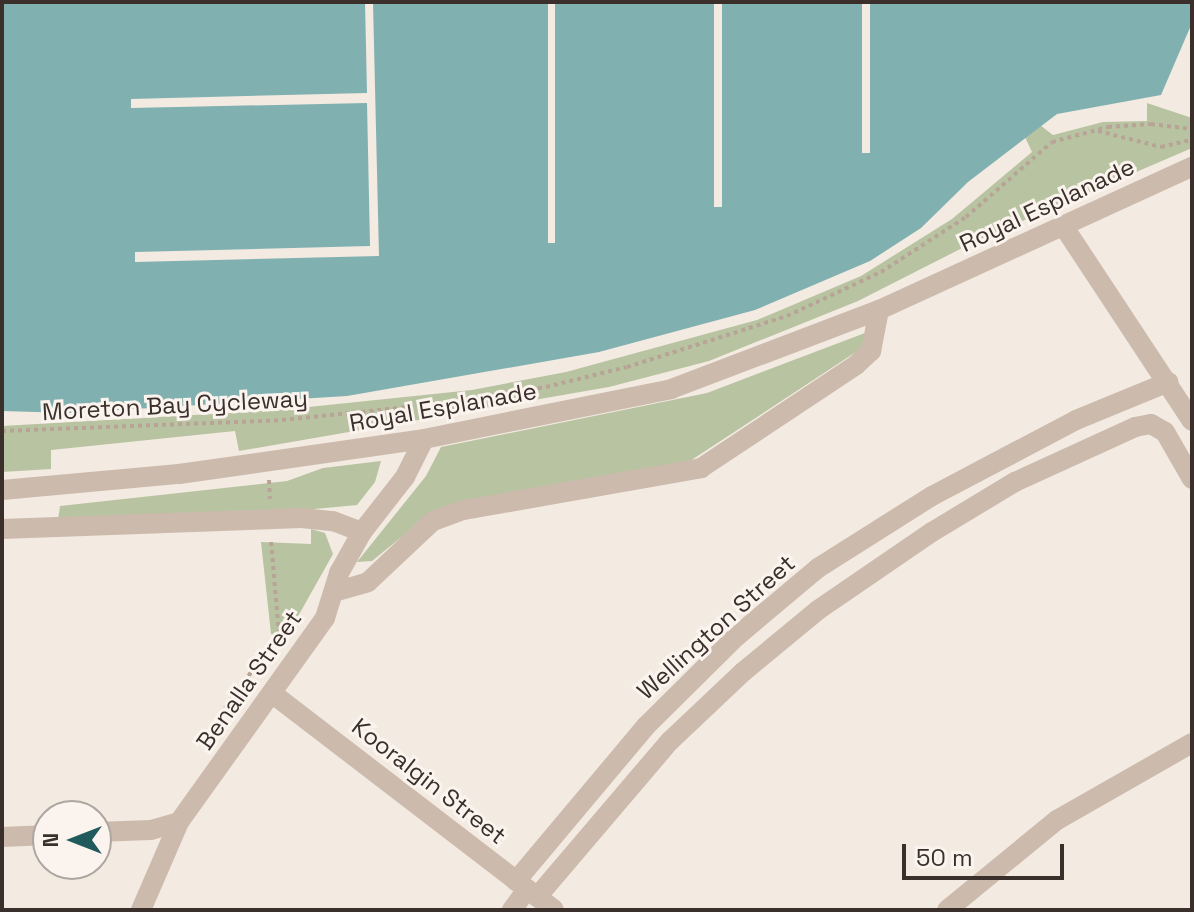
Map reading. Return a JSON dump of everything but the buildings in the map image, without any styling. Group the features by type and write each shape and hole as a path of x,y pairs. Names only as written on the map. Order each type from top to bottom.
{"street":[{"name":"Royal Esplanade","path":"2,490 269,462 424,439 671,389 879,310 1192,167"},
{"path":"1064,227 1192,421"},
{"path":"334,592 368,582 433,521 464,510 701,468 856,365 871,351 879,310"},
{"name":"Wellington Street","path":"512,910 646,726 737,636 818,568 932,496 1076,420 1168,382"},
{"name":"Wellington Street","path":"527,889 670,741 818,610 1015,482 1151,424 1165,432 1192,479"},
{"name":"Benalla Street","path":"141,910 179,822 325,618 362,532 405,477 424,439"},
{"path":"2,529 271,520 333,521 362,532"},
{"name":"Kooralgin Street","path":"273,694 554,910"},
{"path":"947,910 1057,820 1192,743"},
{"path":"112,831 151,830 179,822"},
{"path":"2,837 32,836"}],"path":[{"name":"Moreton Bay Cycleway","path":"2,431 282,420 427,405 546,387 627,367 787,316 881,272 966,217 1052,142 1098,131 1151,124 1192,129"},
{"path":"1098,131 1161,147 1192,140"},
{"path":"225,708 279,634 269,462"}],"green space":[{"path":"1147,103 1192,118 1192,148 976,241 858,301 709,361 609,387 239,451 235,431 51,450 51,469 2,472 2,426 280,410 472,390 566,372 757,320 861,276 952,219 1032,152 1023,133 1036,122 1053,135 1103,122 1147,121"},
{"path":"865,333 862,348 690,461 432,512 372,561 357,562 426,476 441,447 707,393"},
{"path":"381,461 375,482 357,505 230,517 58,520 60,506 287,481 323,468"},
{"path":"311,529 325,533 333,554 283,643 271,634 261,542 311,544"}],"water":[{"path":"2,2 1192,2 1192,23 1161,95 1057,114 968,182 921,228 870,261 755,310 599,352 347,396 69,413 2,411"}],"pier":[{"path":"365,2 373,2 379,256 135,262 135,252 370,246 367,103 131,108 131,99 367,93"},
{"path":"548,2 555,2 555,243 548,243"},
{"path":"714,2 722,2 722,207 714,207"},
{"path":"862,2 870,2 870,153 862,153"}]}
